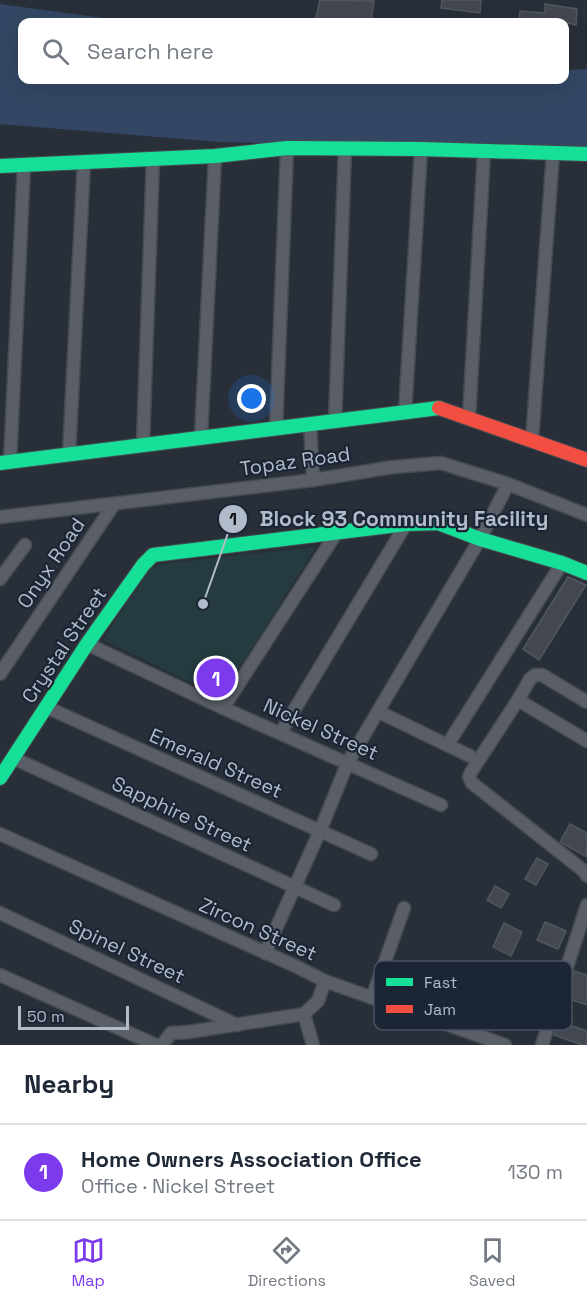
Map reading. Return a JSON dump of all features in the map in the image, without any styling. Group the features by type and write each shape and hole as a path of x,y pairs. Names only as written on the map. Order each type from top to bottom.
{"street":[{"path":"276,429 287,148"},
{"path":"0,166 215,156 287,148 587,154"},
{"path":"335,422 345,148"},
{"path":"405,413 421,149"},
{"path":"469,418 483,151"},
{"path":"532,440 553,153"},
{"path":"201,437 215,156"},
{"path":"143,444 153,158"},
{"path":"69,454 84,162"},
{"path":"24,165 5,462 441,408 587,460"},
{"path":"310,424 314,480"},
{"name":"Topaz Road","path":"0,517 314,480 393,466 441,462 508,484 587,515"},
{"path":"265,953 320,831 348,762 480,539 508,484"},
{"name":"Onyx Road","path":"0,674 114,504"},
{"path":"223,708 337,532 406,524 438,523 480,539 562,563 587,573"},
{"path":"280,732 406,524"},
{"name":"Crystal Street","path":"0,778 87,644 143,565 153,555 337,532"},
{"path":"1,576 24,545"},
{"path":"448,744 562,563"},
{"name":"Nickel Street","path":"87,644 223,708 441,805"},
{"path":"587,702 542,675 535,675 530,679 469,777 472,783 584,871 587,876"},
{"path":"518,700 587,741"},
{"name":"Emerald Street","path":"46,707 371,854"},
{"path":"379,712 470,756"},
{"name":"Sapphire Street","path":"13,758 334,905"},
{"name":"Zircon Street","path":"0,834 325,981 372,998"},
{"path":"569,961 587,905"},
{"path":"385,961 404,908"},
{"name":"Spinel Street","path":"0,913 237,1025"},
{"path":"0,975 156,1045"},
{"path":"162,1045 171,1033 304,1014 318,1001 325,981"},
{"path":"372,998 374,992"},
{"path":"304,1014 313,1045"},
{"name":"Zircon Street","path":"463,1030 505,1045"},
{"path":"542,1045 547,1030"}],"green space":[{"path":"316,547 221,697 103,640 150,568 162,564"}],"water":[{"path":"0,4 103,18 18,18 18,84 569,84 569,70 587,69 587,149 218,142 0,124"}],"building":[{"path":"320,0 374,1 372,18 316,18"},
{"path":"442,0 481,0 480,13 441,8"},
{"path":"545,4 577,9 576,25 569,23 569,18 519,18 520,11 545,13"},
{"path":"568,577 586,585 539,660 523,649"},
{"path":"207,664 231,678 223,691 201,678"},
{"path":"570,824 587,833 587,857 560,842"},
{"path":"537,858 548,864 536,885 525,879"},
{"path":"495,886 509,894 501,908 487,900"},
{"path":"545,922 566,931 558,949 537,940"},
{"path":"504,923 522,932 511,956 493,947"},
{"path":"574,971 587,975 587,1005 572,1000"},
{"path":"572,1026 587,1031 587,1045 582,1045 554,1035 555,1030 572,1030"}],"traffic: fast":[{"path":"0,166 215,156 287,148 587,154"},
{"path":"0,463 439,408"},
{"path":"0,778 87,644 143,565 153,555 406,524 438,523 480,539 562,563 587,573"}],"traffic: jam":[{"path":"439,408 587,460"}],"place":[{"name":"Block 93 Community Facility","path":"203,604"},
{"name":"Home Owners Association Office","path":"216,678"}]}
